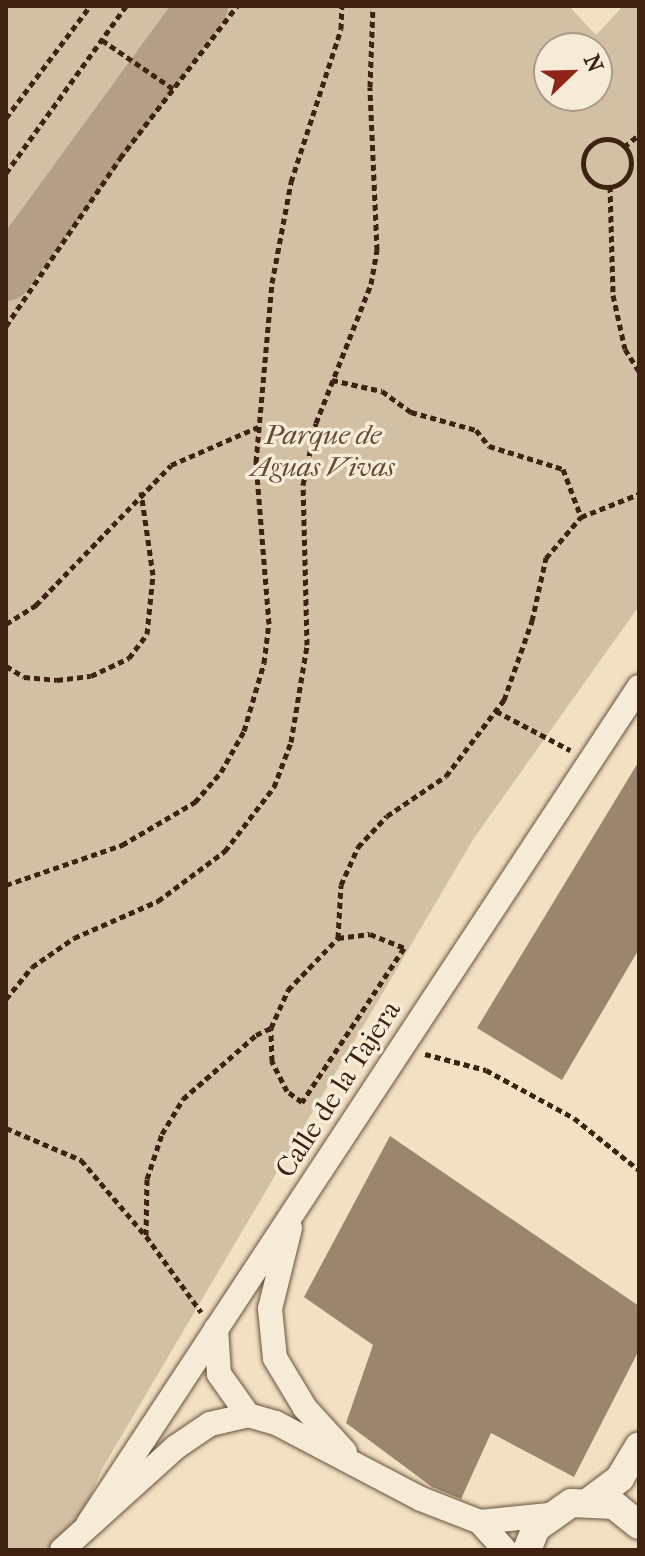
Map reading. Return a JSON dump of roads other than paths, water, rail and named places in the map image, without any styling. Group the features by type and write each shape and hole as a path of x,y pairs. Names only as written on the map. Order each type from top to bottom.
{"street":[{"name":"Calle de la Tajera","path":"88,1524 639,687"},
{"path":"294,1209 270,1309 275,1358 305,1408 357,1466"},
{"path":"216,1329 219,1374 248,1415 276,1423 357,1466 480,1522 505,1550"},
{"name":"Calle de la Tajera","path":"62,1550 176,1447 210,1424 248,1415"},
{"path":"480,1522 549,1515 590,1501 620,1478 639,1446"},
{"path":"590,1501 614,1505 639,1525"},
{"path":"527,1550 549,1515"}],"waterway":[{"path":"6,275 202,6"}],"park label":[{"name":"Parque de Aguas Vivas","path":"323,451"}]}
